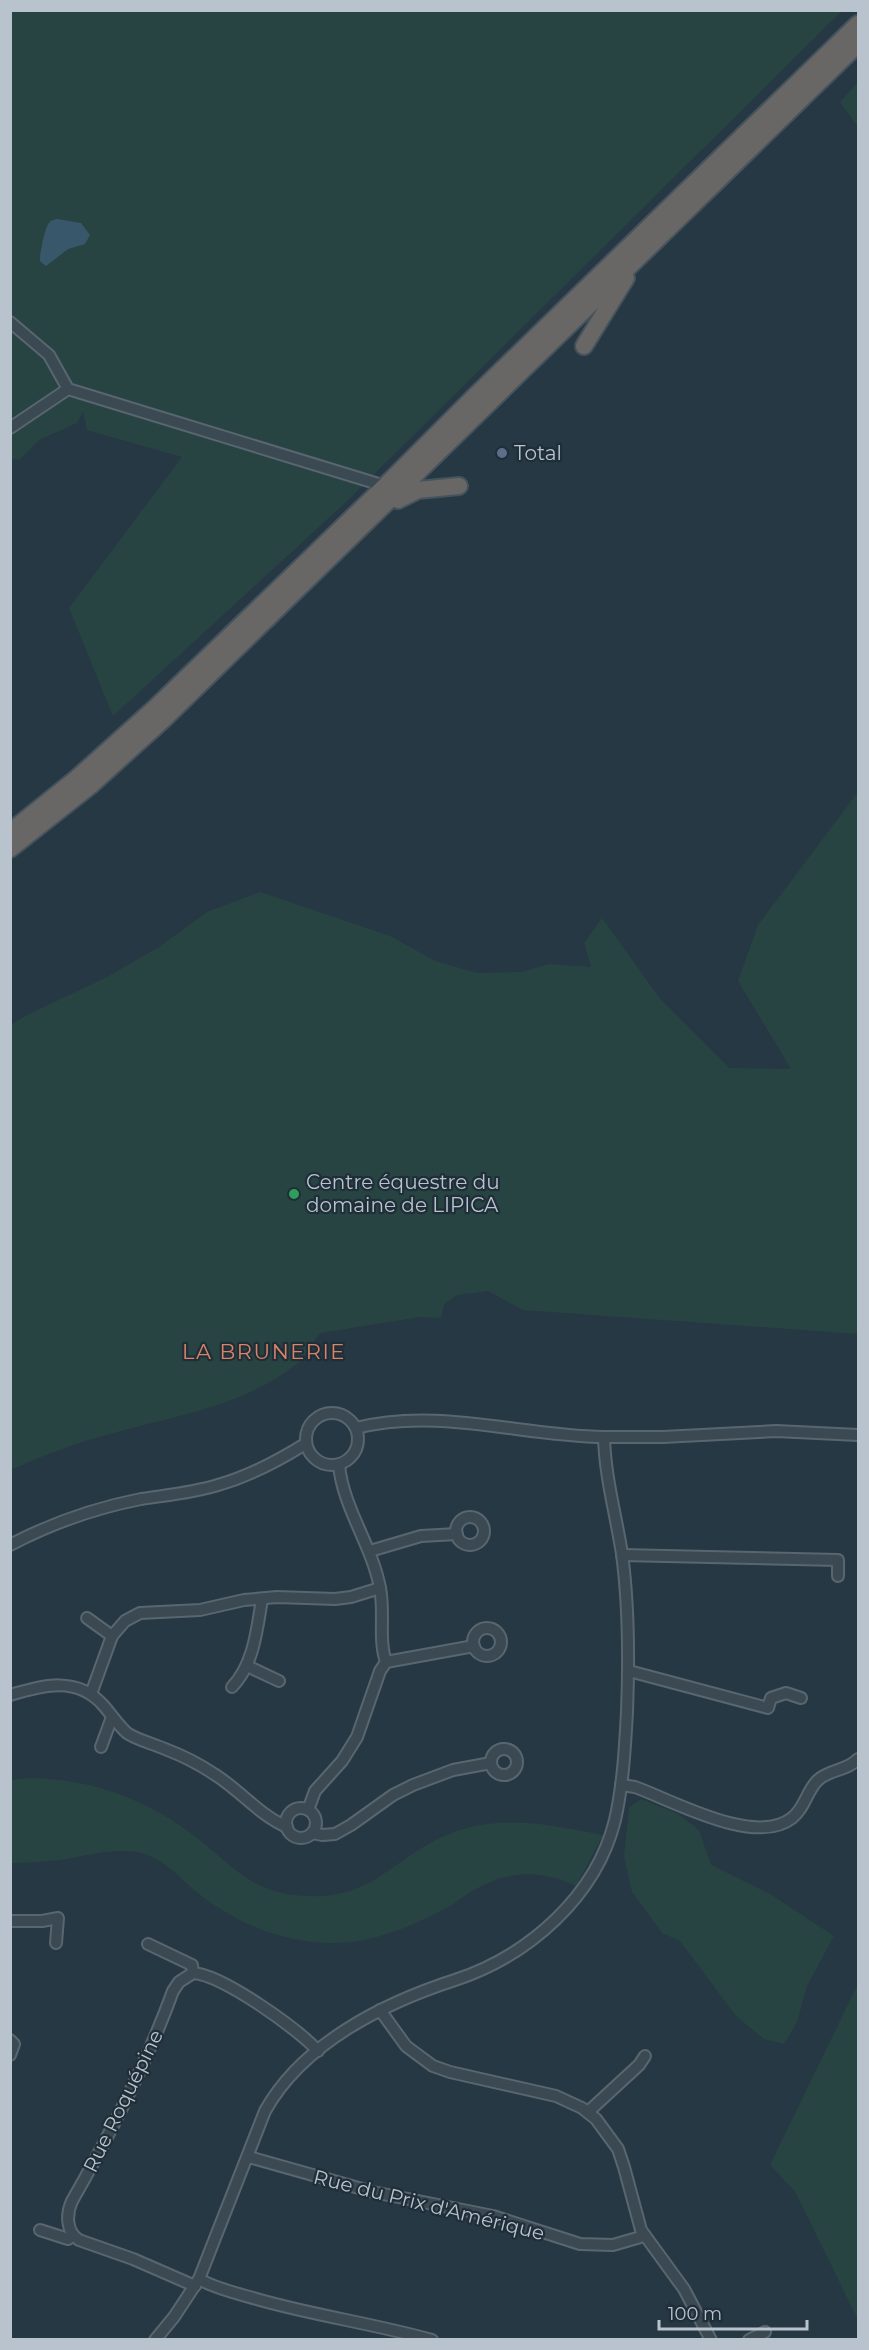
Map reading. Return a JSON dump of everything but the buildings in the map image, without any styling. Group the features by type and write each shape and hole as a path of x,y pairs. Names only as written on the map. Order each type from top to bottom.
{"highway":[{"path":"10,832 77,778 155,708 858,24"},
{"path":"10,849 90,786 164,719 858,44"},
{"path":"584,346 641,255"},
{"path":"384,507 418,490 459,486"}],"street":[{"path":"10,322 49,356 68,389 385,486"},
{"path":"10,428 68,389"},
{"path":"326,1413 343,1415 356,1428 357,1446 354,1454 339,1465 322,1464 314,1459 305,1444 308,1428 318,1416 326,1413"},
{"path":"356,1428 379,1422 411,1420 469,1423 536,1433 604,1437 663,1437 776,1431 858,1435"},
{"path":"155,2340 197,2283 249,2157 265,2111 274,2096 293,2074 318,2051 380,2010 429,1988 473,1974 521,1948 547,1928 576,1897 601,1857 614,1822 621,1785 629,1671 622,1555 604,1458 604,1437"},
{"path":"10,1545 54,1524 95,1510 143,1499 188,1494 220,1485 245,1476 305,1444"},
{"path":"308,1810 315,1791 342,1761 357,1737 380,1671 386,1662 380,1588 370,1551 354,1518 341,1481 339,1465"},
{"path":"370,1551 421,1536 457,1534"},
{"path":"622,1555 838,1560 838,1576"},
{"path":"91,1694 112,1636 125,1620 140,1613 200,1610 244,1600 335,1599 351,1597 380,1588"},
{"path":"232,1688 247,1666 258,1629 262,1599"},
{"path":"87,1617 112,1636"},
{"path":"386,1662 474,1646"},
{"path":"247,1666 279,1681"},
{"path":"629,1671 768,1708 771,1698 786,1693 801,1698"},
{"path":"10,1695 36,1687 61,1684 80,1688 91,1694 129,1734 171,1751 214,1774 271,1820 287,1827"},
{"path":"101,1747 112,1717"},
{"path":"621,1785 635,1787 725,1821 770,1828 796,1814 814,1784 822,1777 852,1765 858,1759"},
{"path":"312,1833 335,1834 393,1795 413,1785 453,1770 491,1763"},
{"path":"298,1808 308,1810 316,1820 312,1833 306,1837 291,1834 287,1827 287,1818 298,1808"},
{"path":"10,1921 42,1921 58,1918 56,1943"},
{"path":"148,1944 192,1965 194,1973 211,1977 251,1999 318,2051"},
{"name":"Rue Roquépine","path":"73,2235 67,2217 68,2209 126,2102 148,2056 173,1991 179,1982 194,1973"},
{"path":"380,2010 406,2046 433,2066 450,2072 556,2096 588,2112 618,2149 644,2236 684,2289 711,2340"},
{"path":"10,2040 14,2044 10,2055"},
{"path":"588,2112 639,2065 645,2056"},
{"name":"Rue du Prix d'Amérique","path":"249,2157 373,2192 493,2216 580,2244 613,2245 644,2236"},
{"path":"40,2230 68,2239 73,2235 79,2240 197,2283 294,2310 393,2329 432,2340"},
{"path":"748,2340 765,2332"}],"green space":[{"path":"10,11 842,11 346,502 113,716 69,608 182,457 87,430 83,411 77,423 39,440 19,460 11,459"},
{"path":"858,82 858,127 840,102"},
{"name":"Centre équestre du domaine de LIPICA","path":"858,792 858,1334 523,1310 488,1291 457,1295 444,1304 441,1318 420,1317 320,1333 298,1363 255,1390 208,1408 72,1445 11,1470 11,1025 107,977 159,947 207,912 260,892 390,936 435,961 477,973 522,972 548,964 591,967 584,943 602,918 661,1000 729,1068 791,1069 738,981 758,925"},
{"path":"28,1778 73,1782 116,1793 158,1812 177,1824 244,1877 270,1890 305,1896 329,1895 366,1885 428,1844 466,1828 486,1824 525,1823 603,1835 576,1886 548,1876 522,1874 509,1876 482,1886 433,1915 378,1937 349,1942 314,1942 277,1935 241,1921 208,1901 163,1863 149,1855 121,1851 54,1861 11,1863 11,1780"},
{"path":"641,1799 678,1814 699,1830 711,1865 770,1894 834,1936 807,1986 797,2022 784,2044 764,2039 736,2016 680,1941 662,1933 632,1892 624,1856 629,1808"},
{"path":"858,1984 858,2320 795,2191 770,2165"}],"water":[{"path":"57,219 81,223 90,235 85,244 68,249 46,266 40,261 40,254 49,223"}],"place":[{"name":"Total","path":"502,453"},
{"name":"Centre équestre du domaine de LIPICA","path":"294,1194"}],"district":[{"name":"LA BRUNERIE","path":"264,1352"}]}
